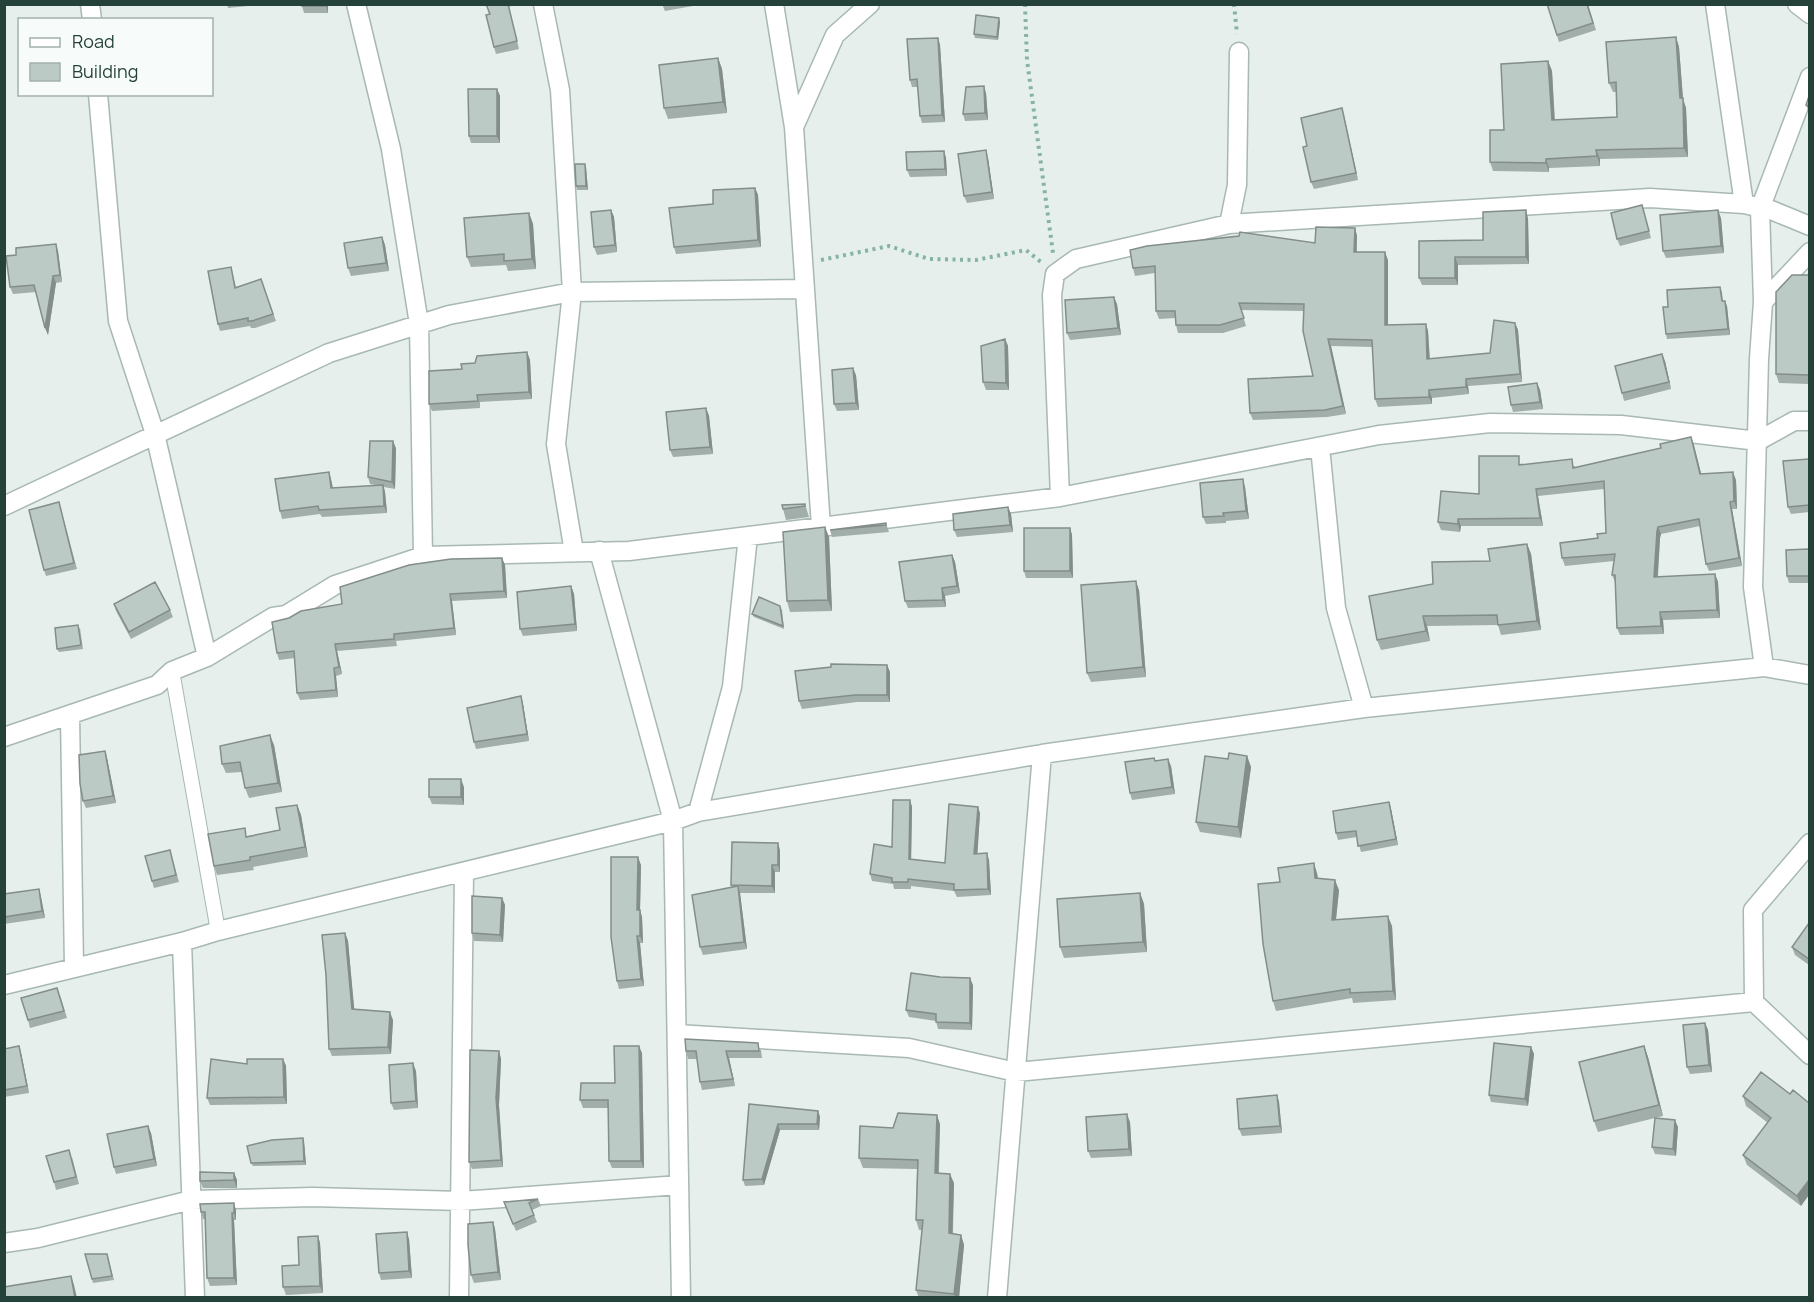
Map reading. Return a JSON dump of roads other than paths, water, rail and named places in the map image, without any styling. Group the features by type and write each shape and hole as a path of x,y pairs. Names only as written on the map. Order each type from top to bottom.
{"street":[{"path":"356,4 391,149 419,324 423,556"},
{"path":"543,4 560,90 572,292 556,444 574,552"},
{"path":"774,4 794,127 822,527"},
{"path":"794,127 835,35 870,4"},
{"path":"1714,4 1752,207 1763,302 1753,587 1764,667"},
{"path":"1797,4 1809,14"},
{"path":"1229,224 1237,185 1239,52"},
{"path":"1752,207 1809,77"},
{"path":"98,96 118,321 155,434 207,657"},
{"path":"1060,497 1052,295 1055,274 1076,259 1229,224 1650,198 1771,210 1809,226"},
{"path":"1763,302 1809,252"},
{"path":"4,506 329,353 449,315 572,292 805,290"},
{"path":"4,737 157,685 172,671 207,657 273,617 286,615 335,585 423,556 630,551 1060,497 1378,435 1490,423 1621,425 1758,441 1794,421 1809,421"},
{"path":"1320,447 1336,608 1364,708"},
{"path":"698,812 732,687 748,536"},
{"path":"599,551 673,821 681,1298"},
{"path":"4,985 673,821 698,812 1042,754 1364,708 1764,667 1809,675"},
{"path":"69,715 74,968"},
{"path":"998,1298 1042,754"},
{"path":"1809,843 1753,910 1754,1002 1809,1055"},
{"path":"459,1298 464,873"},
{"path":"182,942 195,1298"},
{"path":"677,1034 909,1048 1016,1072 1754,1002"},
{"path":"4,1243 39,1238 191,1200 313,1197 461,1201 680,1185"}],"lane":[{"path":"172,671 218,931"}]}
